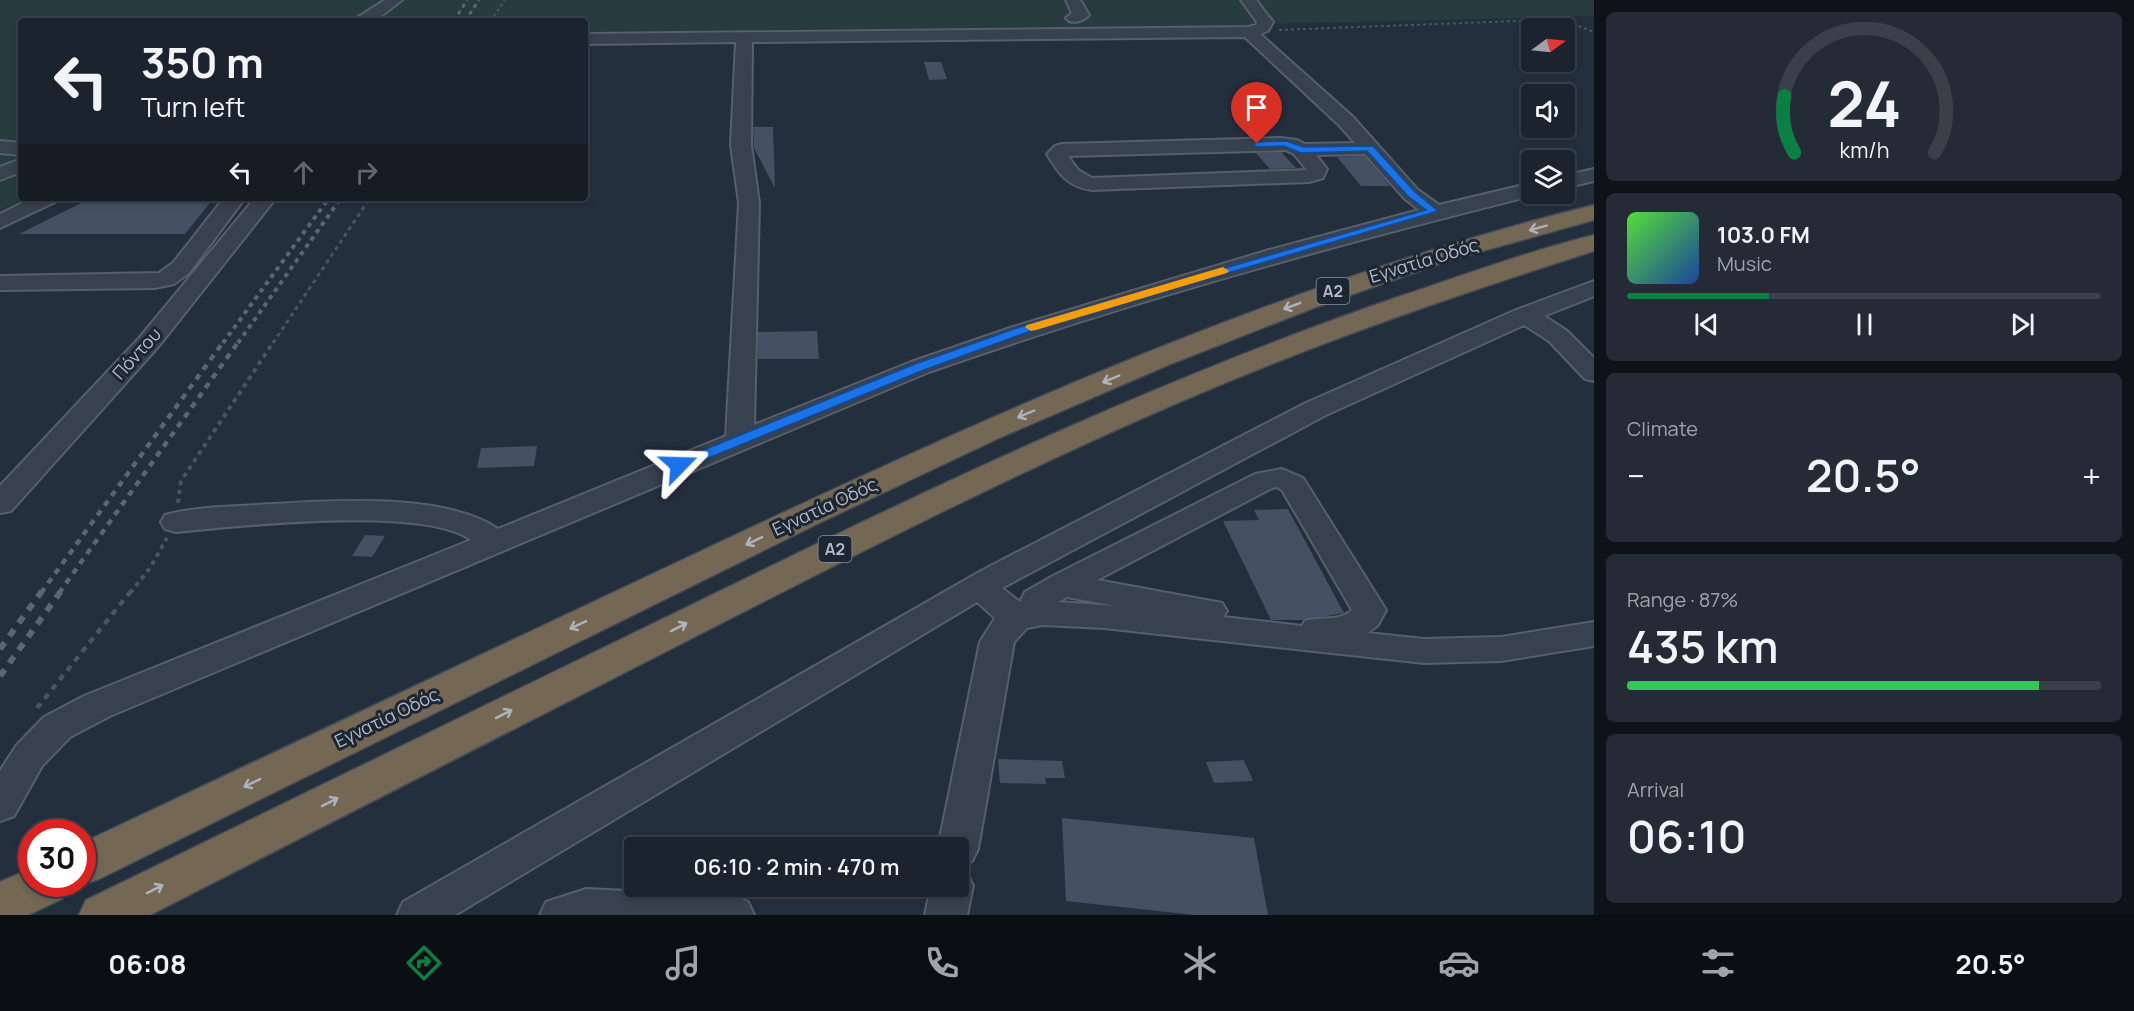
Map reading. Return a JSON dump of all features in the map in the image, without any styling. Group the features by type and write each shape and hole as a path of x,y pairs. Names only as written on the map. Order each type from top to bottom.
{"highway":[{"name":"Εγνατία Οδός","path":"96,858 794,521 988,431 1158,359 1306,301 1441,254 1594,212"},
{"name":"Εγνατία Οδός","path":"103,915 832,550 1096,426 1273,352 1348,324 1484,276 1594,243"},
{"path":"0,905 18,897"}],"street":[{"path":"370,18 395,0"},
{"path":"1073,0 1081,15 1074,18"},
{"path":"588,39 1253,31 1262,28 1265,22 1248,0"},
{"path":"1253,31 1346,121 1411,194 1433,211"},
{"path":"740,440 749,203 741,145 744,38"},
{"path":"1301,150 1317,169 1316,174 1092,184 1078,182 1072,178 1058,154 1058,152 1068,150 1281,144 1290,144 1301,150 1370,148"},
{"path":"0,147 18,149"},
{"path":"0,174 18,166"},
{"path":"1575,179 1594,175"},
{"path":"0,805 29,756 57,727 97,706 920,367 1021,331 1433,211 1521,191"},
{"path":"0,222 42,201"},
{"path":"0,282 155,281 166,279 181,268 233,201"},
{"name":"Πόντου","path":"0,504 149,342 264,201"},
{"path":"418,915 979,586 1316,409 1526,315 1594,288"},
{"path":"1526,315 1558,336 1594,372"},
{"path":"960,837 997,642 1005,628 1024,616 1037,600 1062,585 1265,480 1276,477 1293,484 1369,610 1368,617 1360,624 1324,631 1062,585"},
{"path":"176,522 319,512 381,512 454,520 479,526 488,532 494,541"},
{"path":"979,586 1024,616 1104,616 1424,651 1501,649 1594,634"},
{"path":"946,915 950,897"},
{"path":"561,915 586,907 732,915"}],"path":[{"path":"492,18 505,0"},
{"path":"1253,31 1552,21 1576,25 1594,32"},
{"path":"29,716 51,693 150,568 176,522 181,481 368,201"}],"green space":[{"path":"0,0 1594,0 1594,16 1234,25 588,32 588,18 18,18 19,201 0,210"}],"building":[{"path":"924,62 941,62 947,79 929,80"},
{"path":"753,127 773,127 775,188 754,148"},
{"path":"1281,152 1296,168 1270,169 1256,153"},
{"path":"1364,156 1390,186 1361,186 1337,157"},
{"path":"85,201 212,201 185,234 19,234"},
{"path":"817,331 819,359 758,359 758,332"},
{"path":"537,446 534,466 477,468 481,448"},
{"path":"1288,509 1344,613 1303,620 1271,620 1223,521 1259,520 1254,510"},
{"path":"365,535 385,536 372,557 352,556"},
{"path":"998,759 1062,761 1065,778 1045,778 1046,784 1000,783"},
{"path":"1244,760 1253,781 1214,783 1206,762"},
{"path":"1062,818 1254,838 1268,915 1195,915 1066,901"}],"railway":[{"path":"456,18 467,0"},
{"path":"467,18 479,0"},
{"path":"223,343 327,201"},
{"path":"238,343 339,201"},
{"path":"41,593 224,341"},
{"path":"59,593 239,341"},
{"path":"0,649 42,591"},
{"path":"0,676 61,591"}],"slow traffic":[{"path":"1031,327 1223,271"}],"route":[{"path":"679,465 920,367 1021,331 1268,257 1433,211 1420,203 1370,148 1301,150 1290,144 1257,144"}]}
